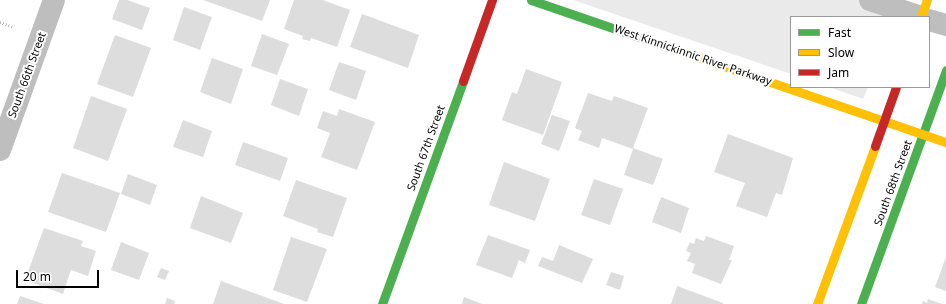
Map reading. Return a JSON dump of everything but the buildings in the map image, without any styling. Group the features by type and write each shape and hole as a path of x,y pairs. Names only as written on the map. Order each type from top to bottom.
{"street":[{"name":"South 66th Street","path":"0,150 54,0"},
{"name":"South 67th Street","path":"382,304 492,0"},
{"name":"West Kinnickinnic River Parkway","path":"531,0 946,142"},
{"path":"870,0 918,16"},
{"path":"921,16 927,0"},
{"path":"930,20 946,25"},
{"name":"South 68th Street","path":"861,304 946,70"},
{"path":"817,304 896,88"}],"path":[{"path":"0,22 14,27"}],"shaded area":[{"path":"573,0 900,0 894,16 790,16 790,74"},
{"path":"832,88 868,88 863,99"}],"traffic: fast":[{"path":"531,0 674,49"},
{"path":"861,304 946,70"},
{"path":"382,304 463,81"}],"traffic: slow":[{"path":"921,16 927,0"},
{"path":"674,49 946,142"},
{"path":"817,304 875,146"}],"traffic: jam":[{"path":"463,81 492,0"},
{"path":"875,146 896,88"}]}
